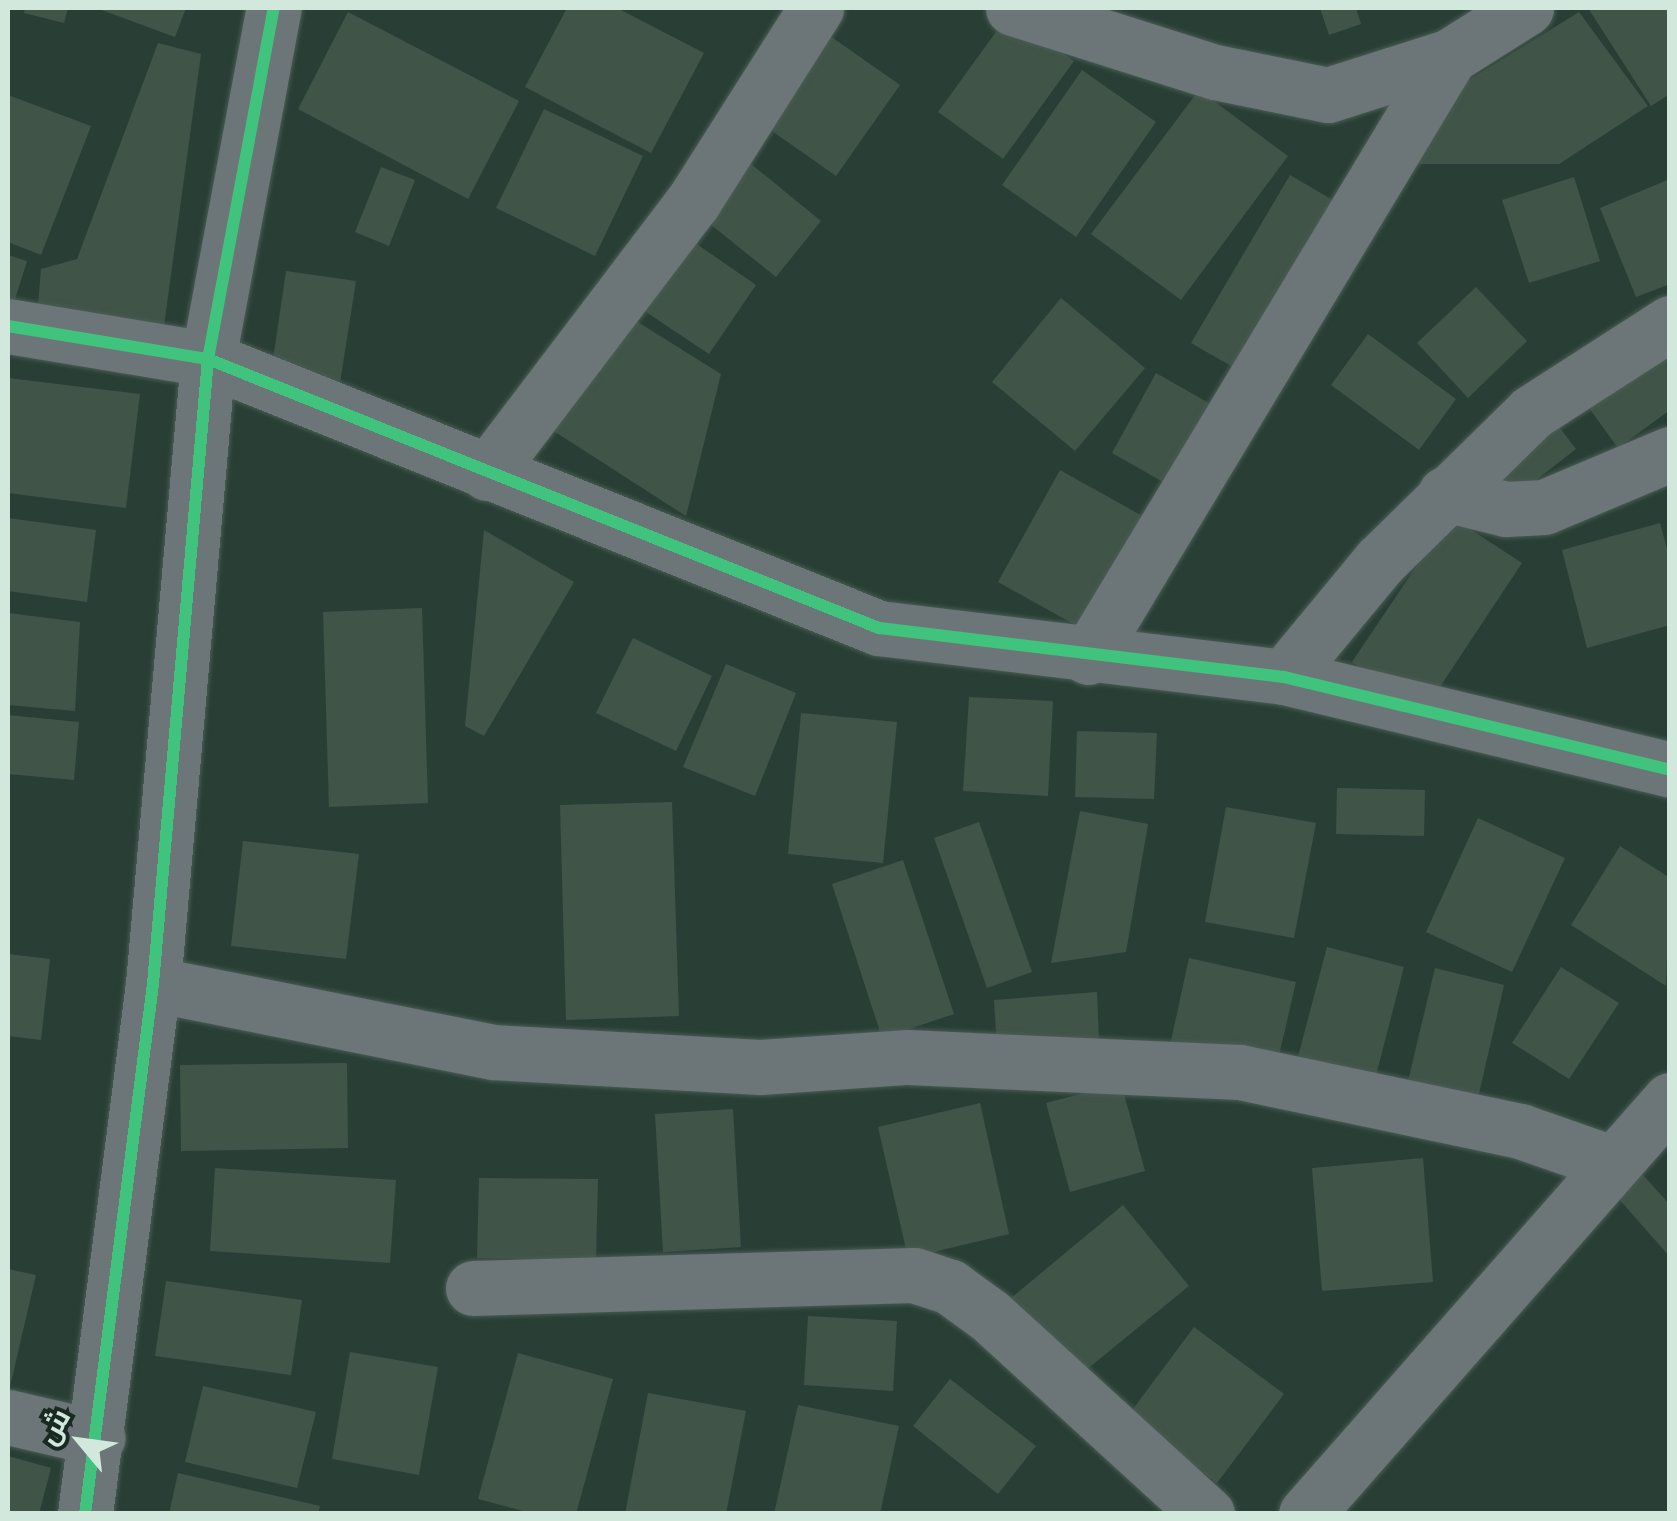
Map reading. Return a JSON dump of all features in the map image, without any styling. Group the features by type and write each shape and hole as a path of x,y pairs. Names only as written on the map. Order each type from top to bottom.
{"street":[{"path":"89,1510 153,984 208,359 274,8"},
{"path":"487,473 693,202 816,8"},
{"path":"1013,8 1215,72 1328,95 1450,56 1526,8"},
{"path":"1088,657 1450,56"},
{"path":"1284,677 1445,494 1532,412 1670,322"},
{"path":"8,326 208,359 880,628 1088,657 1284,677 1670,770"},
{"path":"1445,494 1506,508 1544,507 1670,454"},
{"path":"153,984 492,1052 760,1066 908,1056 1240,1072 1520,1131 1612,1163"},
{"path":"1306,1514 1670,1100"},
{"path":"472,1288 914,1275 950,1288 990,1316 1208,1514"},
{"path":"8,1417 98,1438"}],"building":[{"path":"25,8 68,8 64,23 24,13"},
{"path":"96,8 186,8 175,37"},
{"path":"567,8 617,8 704,53 651,153 525,87"},
{"path":"1320,8 1356,8 1361,24 1329,35"},
{"path":"1588,8 1670,8 1670,94 1651,106"},
{"path":"348,12 519,101 468,199 298,109"},
{"path":"1579,12 1648,106 1559,164 1416,164 1432,103"},
{"path":"1009,14 1074,61 1003,159 938,112"},
{"path":"823,31 900,85 836,176 759,122"},
{"path":"158,43 201,54 164,326 37,317 41,269 77,259"},
{"path":"1082,70 1156,122 1076,237 1002,185"},
{"path":"1199,90 1288,156 1181,300 1091,234"},
{"path":"8,95 91,126 41,255 8,242"},
{"path":"544,109 643,156 595,256 496,208"},
{"path":"750,163 821,221 776,277 705,220"},
{"path":"381,167 415,180 389,246 355,232"},
{"path":"1290,175 1348,209 1250,377 1191,343"},
{"path":"1574,177 1600,261 1529,283 1502,200"},
{"path":"1670,179 1670,284 1636,297 1600,208"},
{"path":"688,238 756,285 709,354 640,308"},
{"path":"8,255 27,261 11,312 8,311"},
{"path":"286,271 356,281 340,383 271,373"},
{"path":"1476,287 1527,341 1468,398 1417,343"},
{"path":"1061,298 1145,368 1075,451 992,382"},
{"path":"1670,298 1670,410 1618,448 1565,375"},
{"path":"625,314 721,374 686,516 552,430"},
{"path":"1368,334 1456,399 1419,450 1331,385"},
{"path":"1156,373 1223,411 1179,491 1112,453"},
{"path":"8,378 140,394 126,508 8,493"},
{"path":"1547,411 1576,449 1503,506 1473,468"},
{"path":"1060,470 1155,523 1093,635 998,582"},
{"path":"1450,516 1522,563 1424,711 1352,662"},
{"path":"8,518 96,530 87,602 8,591"},
{"path":"1660,523 1670,560 1670,625 1587,648 1562,550"},
{"path":"484,530 574,582 484,736 465,726"},
{"path":"422,608 428,803 329,807 323,612"},
{"path":"8,613 80,622 75,711 8,705"},
{"path":"633,638 712,676 676,751 596,713"},
{"path":"726,664 796,693 755,796 683,767"},
{"path":"969,697 1053,701 1048,796 963,791"},
{"path":"801,713 897,722 883,863 788,854"},
{"path":"8,715 79,722 74,780 8,774"},
{"path":"1077,731 1157,733 1154,799 1075,797"},
{"path":"1337,788 1425,790 1424,836 1336,834"},
{"path":"672,802 679,1016 566,1020 560,805"},
{"path":"1226,807 1316,823 1294,938 1205,922"},
{"path":"1080,811 1148,824 1126,952 1051,963"},
{"path":"1478,818 1565,858 1512,972 1426,932"},
{"path":"979,822 1032,972 987,988 934,838"},
{"path":"243,841 359,854 346,959 231,946"},
{"path":"1620,846 1670,878 1666,986 1571,925"},
{"path":"903,860 954,1014 882,1038 832,884"},
{"path":"1327,947 1404,967 1369,1103 1291,1083"},
{"path":"8,954 50,959 41,1040 8,1036"},
{"path":"1189,958 1296,982 1275,1073 1169,1050"},
{"path":"1561,967 1619,1003 1569,1079 1512,1043"},
{"path":"1435,968 1504,985 1478,1098 1408,1081"},
{"path":"1097,992 1099,1041 997,1048 994,1000"},
{"path":"347,1063 348,1148 181,1151 180,1065"},
{"path":"1121,1083 1145,1171 1070,1192 1046,1103"},
{"path":"980,1103 1009,1234 908,1258 878,1127"},
{"path":"733,1109 741,1247 663,1252 655,1114"},
{"path":"1423,1158 1433,1282 1322,1291 1312,1168"},
{"path":"1636,1167 1670,1205 1670,1257 1611,1190"},
{"path":"215,1168 396,1180 390,1263 210,1251"},
{"path":"479,1178 598,1179 596,1260 477,1258"},
{"path":"1123,1205 1189,1286 1064,1388 999,1308"},
{"path":"8,1269 36,1275 9,1391 8,1391"},
{"path":"166,1281 302,1300 291,1375 155,1356"},
{"path":"808,1316 897,1321 893,1391 804,1385"},
{"path":"1194,1327 1284,1394 1217,1483 1127,1417"},
{"path":"350,1352 438,1367 419,1475 332,1459"},
{"path":"518,1353 613,1379 576,1514 534,1514 478,1499"},
{"path":"950,1379 1036,1446 998,1494 913,1426"},
{"path":"203,1386 316,1412 297,1488 185,1462"},
{"path":"648,1393 746,1411 726,1514 625,1514"},
{"path":"798,1405 899,1426 880,1514 774,1514"},
{"path":"8,1456 51,1468 39,1514 8,1514"},
{"path":"178,1473 320,1506 318,1514 169,1514"}],"cycle path":[{"path":"85,1514 153,984 208,359 274,8"},
{"path":"8,326 208,359 879,628 1284,677 1670,770"}]}
